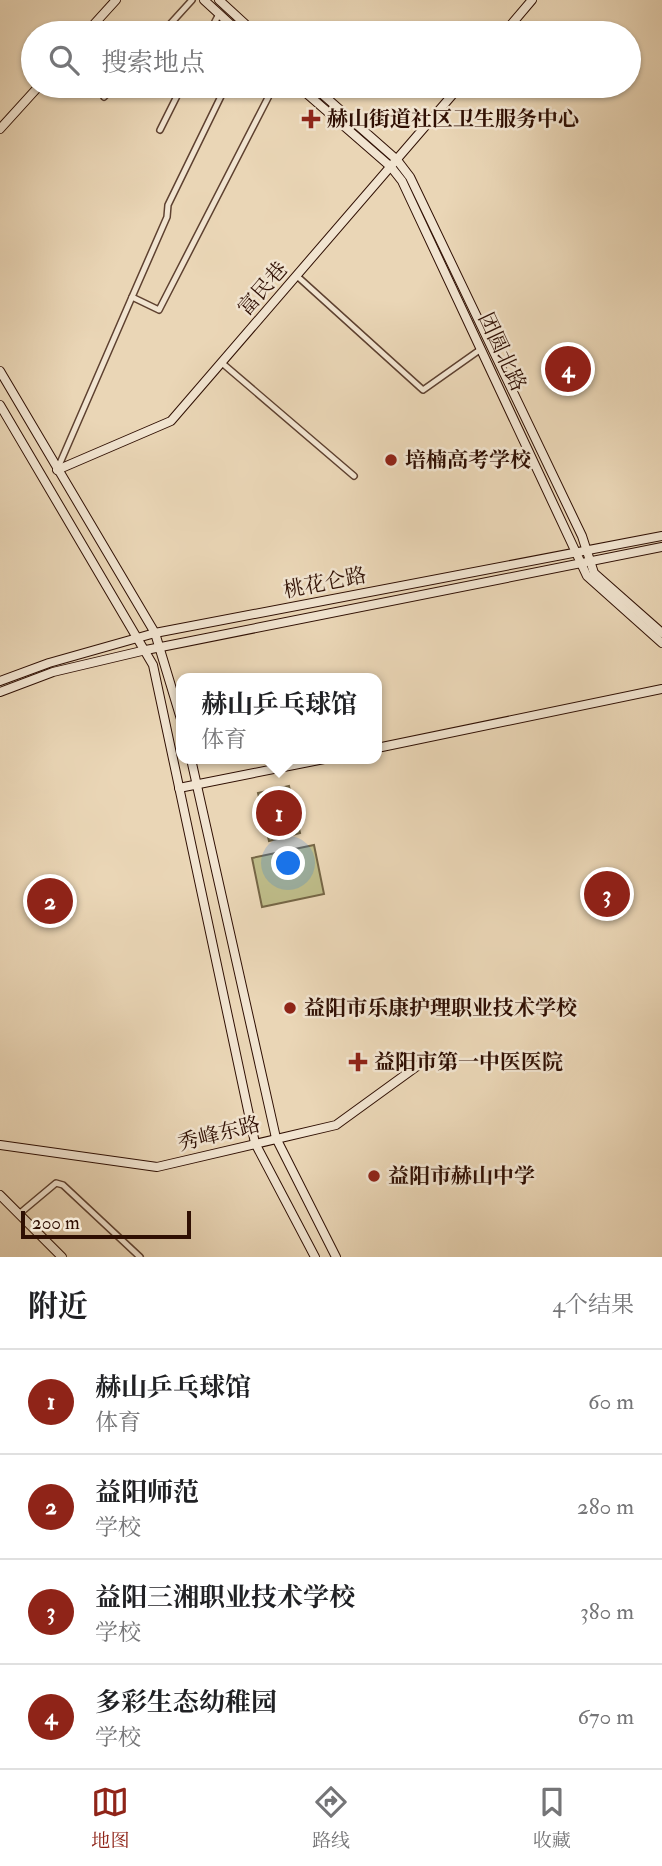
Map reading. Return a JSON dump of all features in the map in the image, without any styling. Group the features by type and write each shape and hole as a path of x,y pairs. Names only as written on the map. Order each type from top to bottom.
{"main road":[{"path":"97,21 116,0"},
{"path":"204,0 227,21"},
{"path":"219,0 243,21"},
{"path":"514,21 532,0"},
{"path":"0,129 28,98"},
{"name":"团圆北路","path":"313,98 410,177 587,550 587,576 662,643"},
{"name":"团圆北路","path":"325,98 394,164 577,553 594,573 662,633"},
{"name":"富民巷","path":"57,470 171,421 450,98"},
{"path":"0,371 155,632 162,647 176,700"},
{"path":"0,405 139,637 153,665 254,1143 315,1257"},
{"name":"桃花仑路","path":"0,681 49,663 155,632 662,536"},
{"name":"桃花仑路","path":"0,692 53,672 146,650 662,547"},
{"path":"382,747 662,689"},
{"path":"192,764 276,1138 336,1257"},
{"path":"179,788 300,764"},
{"name":"秀峰东路","path":"0,1152 5,1146 157,1167 336,1125 427,1059"},
{"path":"0,1195 62,1257"}],"street":[{"path":"173,21 192,0"},
{"path":"215,21 219,14"},
{"path":"160,130 177,98"},
{"path":"57,470 167,217 168,205 220,98"},
{"path":"132,296 159,310 268,98"},
{"path":"297,276 423,390 481,349"},
{"path":"222,363 354,476"},
{"path":"19,1214 56,1183 64,1185 140,1257"}],"shaded area":[{"path":"289,786 300,833 269,841 258,793"},
{"path":"314,845 324,894 262,907 252,858"}],"place":[{"name":"赫山街道社区卫生服务中心","path":"311,119"},
{"name":"多彩生态幼稚园","path":"568,369"},
{"name":"培楠高考学校","path":"391,460"},
{"name":"赫山乒乓球馆","path":"279,813"},
{"name":"益阳三湘职业技术学校","path":"607,894"},
{"name":"益阳师范","path":"50,901"},
{"name":"益阳市乐康护理职业技术学校","path":"290,1008"},
{"name":"益阳市第一中医医院","path":"358,1062"},
{"name":"益阳市赫山中学","path":"374,1176"}]}
